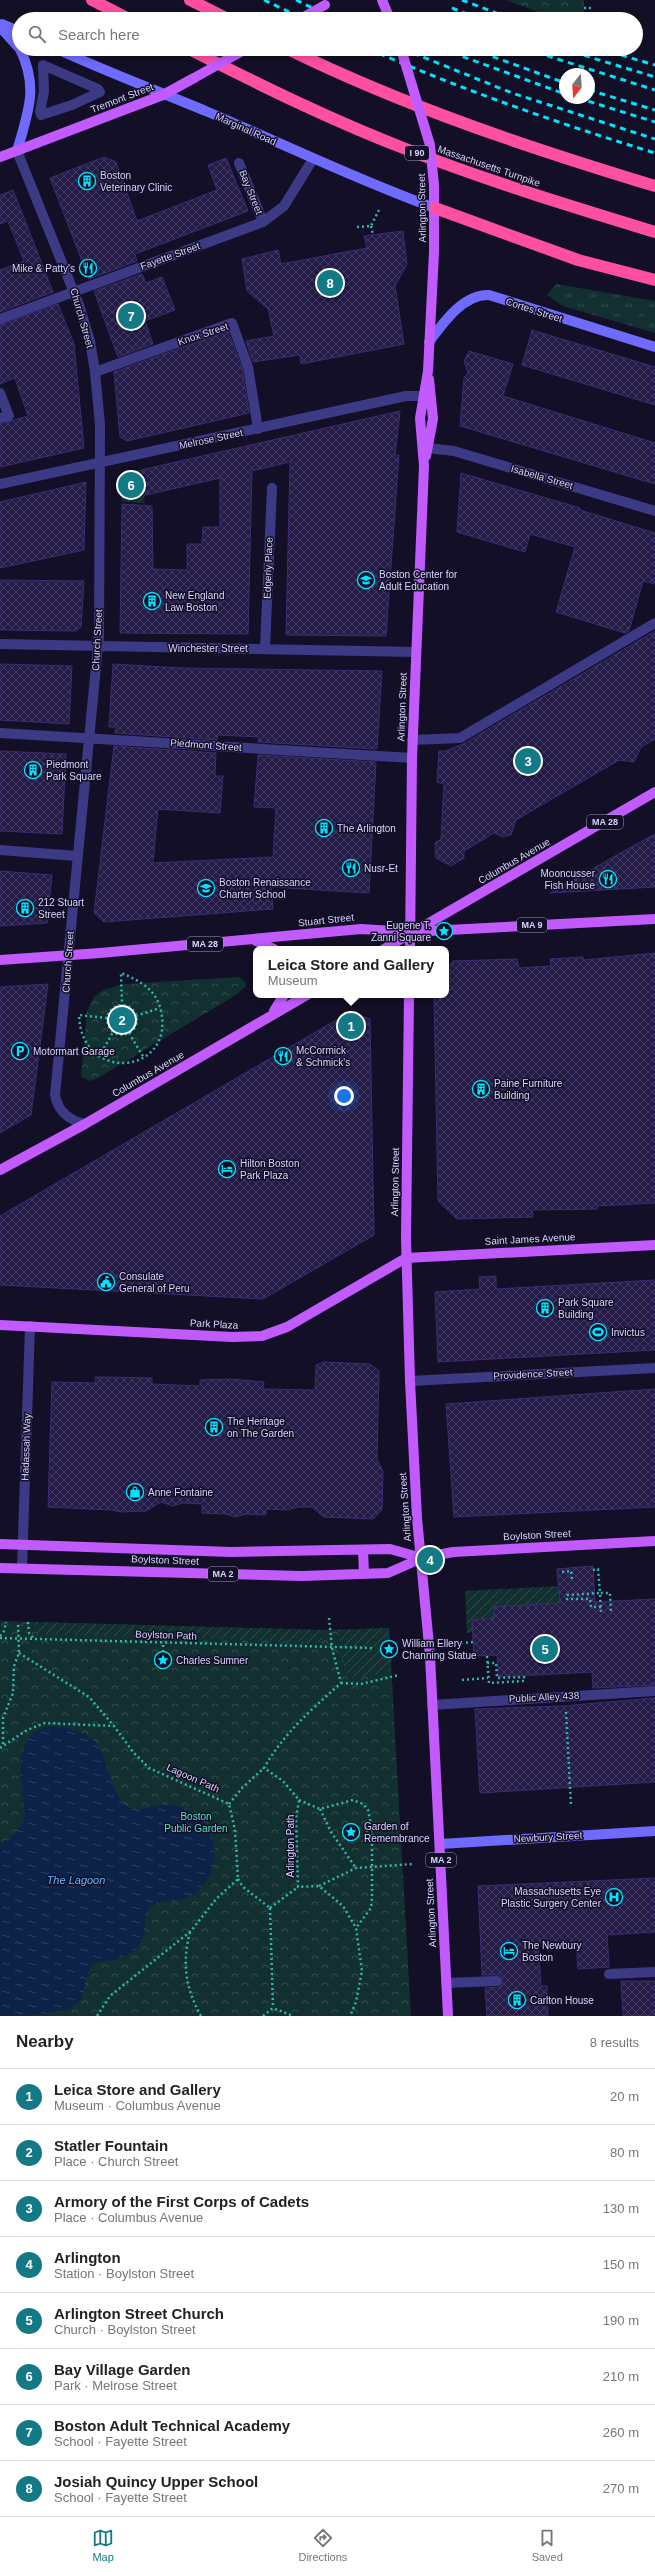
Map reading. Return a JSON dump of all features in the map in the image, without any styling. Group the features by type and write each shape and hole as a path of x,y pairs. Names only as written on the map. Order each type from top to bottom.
{"highway":[{"path":"92,0 115,12"},
{"path":"190,0 214,12"},
{"name":"Massachusetts Turnpike","path":"203,56 310,108 404,149 481,177 655,232"},
{"path":"303,56 356,81 426,110 528,146 655,186"},
{"path":"435,208 578,260 655,280"}],"main road":[{"path":"382,0 387,12"},
{"path":"312,12 328,3"},
{"path":"0,23 12,29"},
{"path":"0,27 12,40"},
{"path":"17,151 32,94 30,74 22,56"},
{"name":"Marginal Road","path":"73,56 163,95 209,112 314,159 435,208"},
{"name":"Tremont Street","path":"0,157 163,95 233,56"},
{"name":"Arlington Street","path":"404,56 430,145 434,185 435,208 428,371 433,419 424,466"},
{"name":"Cortes Street","path":"429,342 456,311 472,298 481,295 489,295 655,347"},
{"name":"Arlington Street","path":"410,946 412,740 424,466 420,418 428,371"},
{"name":"Columbus Avenue","path":"389,946 410,932 491,889 655,792"},
{"name":"Stuart Street","path":"0,960 68,956 250,940 361,928 410,932 655,919"},
{"path":"250,940 266,946"},
{"path":"270,1016 282,998"},
{"name":"Columbus Avenue","path":"0,1170 86,1124 302,998"},
{"name":"Arlington Street","path":"409,998 406,1258 410,1381 417,1518 427,1609 448,2016"},
{"name":"Saint James Avenue","path":"406,1258 655,1245"},
{"name":"Park Plaza","path":"0,1325 232,1337 262,1336 287,1328 406,1258"},
{"name":"Boylston Street","path":"0,1568 302,1576 364,1574 388,1573 422,1558 453,1552 655,1541"},
{"name":"Boylston Street","path":"0,1544 231,1552 390,1549 422,1558"},
{"path":"363,1550 364,1574"},
{"name":"Newbury Street","path":"440,1844 655,1831"}],"street":[{"path":"43,65 48,65 98,89 100,92 72,105 41,114 44,91 42,68 43,65"},
{"name":"Church Street","path":"17,151 75,291 90,341 95,372 100,462 98,647 88,737 55,1095 57,1104 62,1112 73,1120 86,1124"},
{"name":"Fayette Street","path":"0,319 263,222 284,206 314,159"},
{"name":"Bay Street","path":"239,163 263,222"},
{"name":"Knox Street","path":"95,372 232,323 248,367 258,429"},
{"path":"0,393 9,416 0,418"},
{"name":"Melrose Street","path":"0,484 406,396 423,396"},
{"name":"Isabella Street","path":"428,448 454,451 655,510"},
{"name":"Edgerly Place","path":"265,648 272,488"},
{"path":"412,740 460,738 655,623"},
{"name":"Winchester Street","path":"0,644 416,652"},
{"name":"Piedmont Street","path":"0,733 88,737 412,758"},
{"path":"0,850 77,856"},
{"name":"Hadassah Way","path":"22,1568 30,1326"},
{"name":"Providence Street","path":"410,1381 655,1368"},
{"name":"Public Alley 438","path":"432,1705 655,1691"},
{"path":"609,1974 655,1972"},
{"path":"446,1983 498,1981"}],"path":[{"path":"584,8 592,8"},
{"path":"373,235 371,226 379,210"},
{"path":"357,227 371,226"},
{"path":"107,1018 79,1015 79,1028 84,1039 99,1057 116,1063 129,1063 144,1058 153,1050 160,1038 162,1024 160,1008 153,993 147,987 134,978 121,973 122,1005"},
{"path":"122,1005 131,1008 136,1016 136,1025 129,1033 120,1034 113,1032 108,1027 107,1018 110,1010 122,1005"},
{"path":"136,1016 160,1008"},
{"path":"99,1057 113,1032"},
{"path":"129,1033 144,1058"},
{"path":"593,1570 598,1569 601,1614"},
{"path":"562,1572 571,1571 572,1580"},
{"path":"600,1607 591,1607 590,1598 567,1599 567,1595 610,1593 611,1613"},
{"path":"329,1618 332,1648 341,1683"},
{"path":"0,1637 4,1631 6,1622"},
{"path":"3,1744 3,1718 13,1693 14,1666 19,1653 18,1622"},
{"path":"28,1622 30,1633 35,1640"},
{"name":"Boylston Path","path":"0,1637 35,1640 374,1648"},
{"path":"461,1643 473,1642"},
{"path":"163,1643 163,1652"},
{"name":"Lagoon Path","path":"19,1653 89,1697 114,1726 133,1752 149,1768 229,1804"},
{"path":"487,1656 487,1663 488,1678 489,1683 524,1681 524,1677 497,1678 496,1663 487,1663"},
{"path":"273,2008 270,1908 244,1887 238,1879 235,1830 229,1804 242,1788 264,1768 275,1749 293,1729 341,1683 361,1684 398,1675"},
{"path":"462,1680 488,1678"},
{"path":"566,1707 570,1805"},
{"path":"0,1748 3,1744 27,1730 48,1722 114,1726"},
{"name":"Arlington Path","path":"264,1768 282,1781 299,1800 296,1818 298,1887 319,1886"},
{"path":"299,1800 320,1809 332,1832 356,1868"},
{"path":"320,1809 344,1800 356,1801 368,1810 372,1830 373,1867 371,1908 356,1928"},
{"path":"366,1831 372,1830"},
{"path":"350,2016 356,2002 362,1971 356,1928 343,1906 319,1886 356,1868 412,1864"},
{"path":"97,2016 105,2002 115,1990 190,1931 216,1899 238,1879"},
{"path":"270,1908 298,1887"},
{"path":"190,1931 184,1969 189,1989 201,2016"},
{"path":"263,2016 273,2008"},
{"path":"273,2008 293,2016"}],"green space":[{"path":"506,0 584,0 584,12 538,12"},
{"path":"556,284 655,301 655,333 563,306 547,295"},
{"path":"140,470 145,494 144,503 122,502 119,475"},
{"path":"239,977 245,982 246,986 236,995 98,1078 90,1081 81,1077 87,1011 94,997 103,990 124,984"},
{"path":"593,1584 565,1603 494,1607 494,1618 472,1620 472,1632 467,1633 465,1591"},
{"name":"Boston Public Garden","path":"0,1621 322,1630 389,1628 411,2016 0,2016"},
{"path":"34,1622 322,1630 322,1639 318,1642 43,1634 37,1632"},
{"path":"389,1628 391,1671 359,1678 349,1677 344,1667 338,1630"}],"water":[{"name":"The Lagoon","path":"54,1726 75,1731 90,1737 104,1756 116,1792 125,1805 130,1808 144,1809 163,1805 172,1805 181,1807 196,1816 207,1829 214,1845 214,1865 209,1877 192,1896 186,1899 160,1902 149,1908 140,1944 135,1950 128,1955 117,1959 93,1964 88,1972 83,1995 76,2005 57,2012 45,2014 0,2016 0,1843 16,1832 24,1820 25,1815 21,1760 24,1747 30,1737 40,1729"}],"building":[{"path":"104,157 116,162 137,221 217,190 208,165 226,158 248,211 135,254 137,261 89,279 50,178"},
{"path":"13,190 53,292 0,312 0,270 24,261 8,221 0,224 0,195"},
{"path":"403,231 407,264 395,286 404,344 301,364 300,355 253,362 246,341 274,336 268,309 247,291 242,259 278,250 281,264 367,248 364,236"},
{"path":"142,274 146,283 162,277 175,310 145,321 153,344 118,357 94,291"},
{"path":"58,304 74,344 84,448 0,467 0,424 28,416 15,378 0,384 0,325"},
{"path":"532,330 655,367 655,405 522,365"},
{"path":"228,331 242,368 249,413 127,441 120,437 114,372"},
{"path":"469,351 513,364 503,396 655,443 655,484 460,426 464,378 468,373 464,361"},
{"path":"400,411 395,456 399,455 386,636 286,635 290,462 252,471 248,634 120,633 122,504 152,506 153,569 187,570 187,544 202,544 203,527 220,527 220,478 146,495 141,470"},
{"path":"461,473 580,508 580,510 655,533 655,584 643,581 629,631 625,633 556,612 575,547 530,534 525,552 457,532"},
{"path":"86,482 84,550 0,568 0,502"},
{"path":"0,580 84,581 81,627 76,631 0,630"},
{"path":"655,631 655,739 641,747 634,762 619,760 516,820 511,835 503,837 494,833 464,851 464,858 451,866 436,858 435,843 441,839 444,784 437,782 439,751 445,751 463,744"},
{"path":"0,664 72,666 69,724 0,720"},
{"path":"113,664 181,668 382,671 377,749 258,742 259,737 218,735 217,740 115,733 116,727 109,727"},
{"path":"114,746 216,753 215,776 223,776 220,813 158,809 153,863 273,857 276,808 254,807 258,755 376,762 369,893 271,887 273,909 104,922 94,913"},
{"path":"0,751 66,754 62,834 0,831"},
{"path":"655,834 655,887 550,893 624,851"},
{"name":"212 Stuart Street","path":"0,871 52,875 47,923 0,926"},
{"path":"655,953 655,1203 597,1206 597,1209 532,1210 533,1217 457,1219 438,1201 434,998 449,998 449,967 453,961 517,959 519,968 551,966 550,959 583,957 583,960"},
{"name":"Motormart Garage","path":"48,984 31,1115 0,1133 0,987"},
{"name":"Hilton Boston Park Plaza","path":"350,1012 370,1019 374,1235 263,1299 0,1285 0,1216"},
{"name":"Park Square Building","path":"496,1276 496,1289 655,1280 655,1350 438,1362 435,1292 480,1289 479,1277"},
{"name":"The Heritage on The Garden","path":"324,1362 370,1364 379,1371 377,1459 383,1471 382,1510 373,1519 324,1517 312,1507 298,1507 287,1510 266,1509 266,1515 246,1514 235,1517 226,1514 202,1513 202,1504 183,1503 173,1506 161,1502 146,1511 121,1512 111,1510 48,1507 52,1382 95,1383 95,1377 152,1378 152,1384 200,1386 200,1380 231,1379 264,1382 263,1389 315,1390 316,1365"},
{"path":"655,1389 655,1507 454,1517 446,1404"},
{"path":"593,1566 595,1602 655,1599 655,1685 593,1688 592,1672 498,1677 497,1655 474,1656 472,1620 494,1618 494,1607 560,1603 557,1569"},
{"path":"655,1698 655,1782 480,1793 475,1709 562,1706"},
{"path":"655,1878 655,1932 607,1935 609,1967 578,1969 576,1942 538,1943 541,1986 547,1986 548,2016 487,2016 485,1988 500,1987 503,1980 500,1975 482,1975 478,1886"},
{"path":"621,1981 655,1981 655,2016 623,2016"}],"railway":[{"path":"264,0 289,12"},
{"path":"296,0 321,12"},
{"path":"462,0 494,12"},
{"path":"452,8 462,12"},
{"path":"385,56 510,105 655,153"},
{"path":"420,56 512,93 655,139"},
{"path":"461,56 559,92"},
{"path":"491,56 559,81"},
{"path":"548,56 655,90"},
{"path":"586,56 655,77"},
{"path":"624,56 655,65"},
{"path":"595,92 655,110"},
{"path":"595,103 655,122"}],"place":[{"name":"Boston Veterinary Clinic","path":"87,181"},
{"name":"Mike & Patty's","path":"88,268"},
{"name":"Josiah Quincy Upper School","path":"330,283"},
{"name":"Boston Adult Technical Academy","path":"131,316"},
{"name":"Bay Village Garden","path":"131,485"},
{"name":"Boston Center for Adult Education","path":"366,580"},
{"name":"New England Law Boston","path":"152,601"},
{"name":"Armory of the First Corps of Cadets","path":"528,761"},
{"name":"Piedmont Park Square","path":"33,770"},
{"name":"The Arlington","path":"324,828"},
{"name":"Nusr-Et","path":"351,868"},
{"name":"Mooncusser Fish House","path":"608,879"},
{"name":"Boston Renaissance Charter School","path":"206,888"},
{"name":"212 Stuart Street","path":"25,908"},
{"name":"Eugene T. Zanni Square","path":"444,931"},
{"name":"Statler Fountain","path":"122,1020"},
{"name":"Leica Store and Gallery","path":"351,1026"},
{"name":"Motormart Garage","path":"20,1051"},
{"name":"McCormick & Schmick's","path":"283,1056"},
{"name":"Paine Furniture Building","path":"481,1089"},
{"name":"Hilton Boston Park Plaza","path":"227,1169"},
{"name":"Consulate General of Peru","path":"106,1282"},
{"name":"Park Square Building","path":"545,1308"},
{"name":"Invictus","path":"598,1332"},
{"name":"The Heritage on The Garden","path":"214,1427"},
{"name":"Anne Fontaine","path":"135,1492"},
{"name":"Arlington","path":"430,1560"},
{"name":"William Ellery Channing Statue","path":"389,1649"},
{"name":"Arlington Street Church","path":"545,1649"},
{"name":"Charles Sumner","path":"163,1660"},
{"name":"Garden of Remembrance","path":"351,1832"},
{"name":"Massachusetts Eye Plastic Surgery Center","path":"614,1897"},
{"name":"The Newbury Boston","path":"509,1951"},
{"name":"Carlton House","path":"517,2000"}]}
